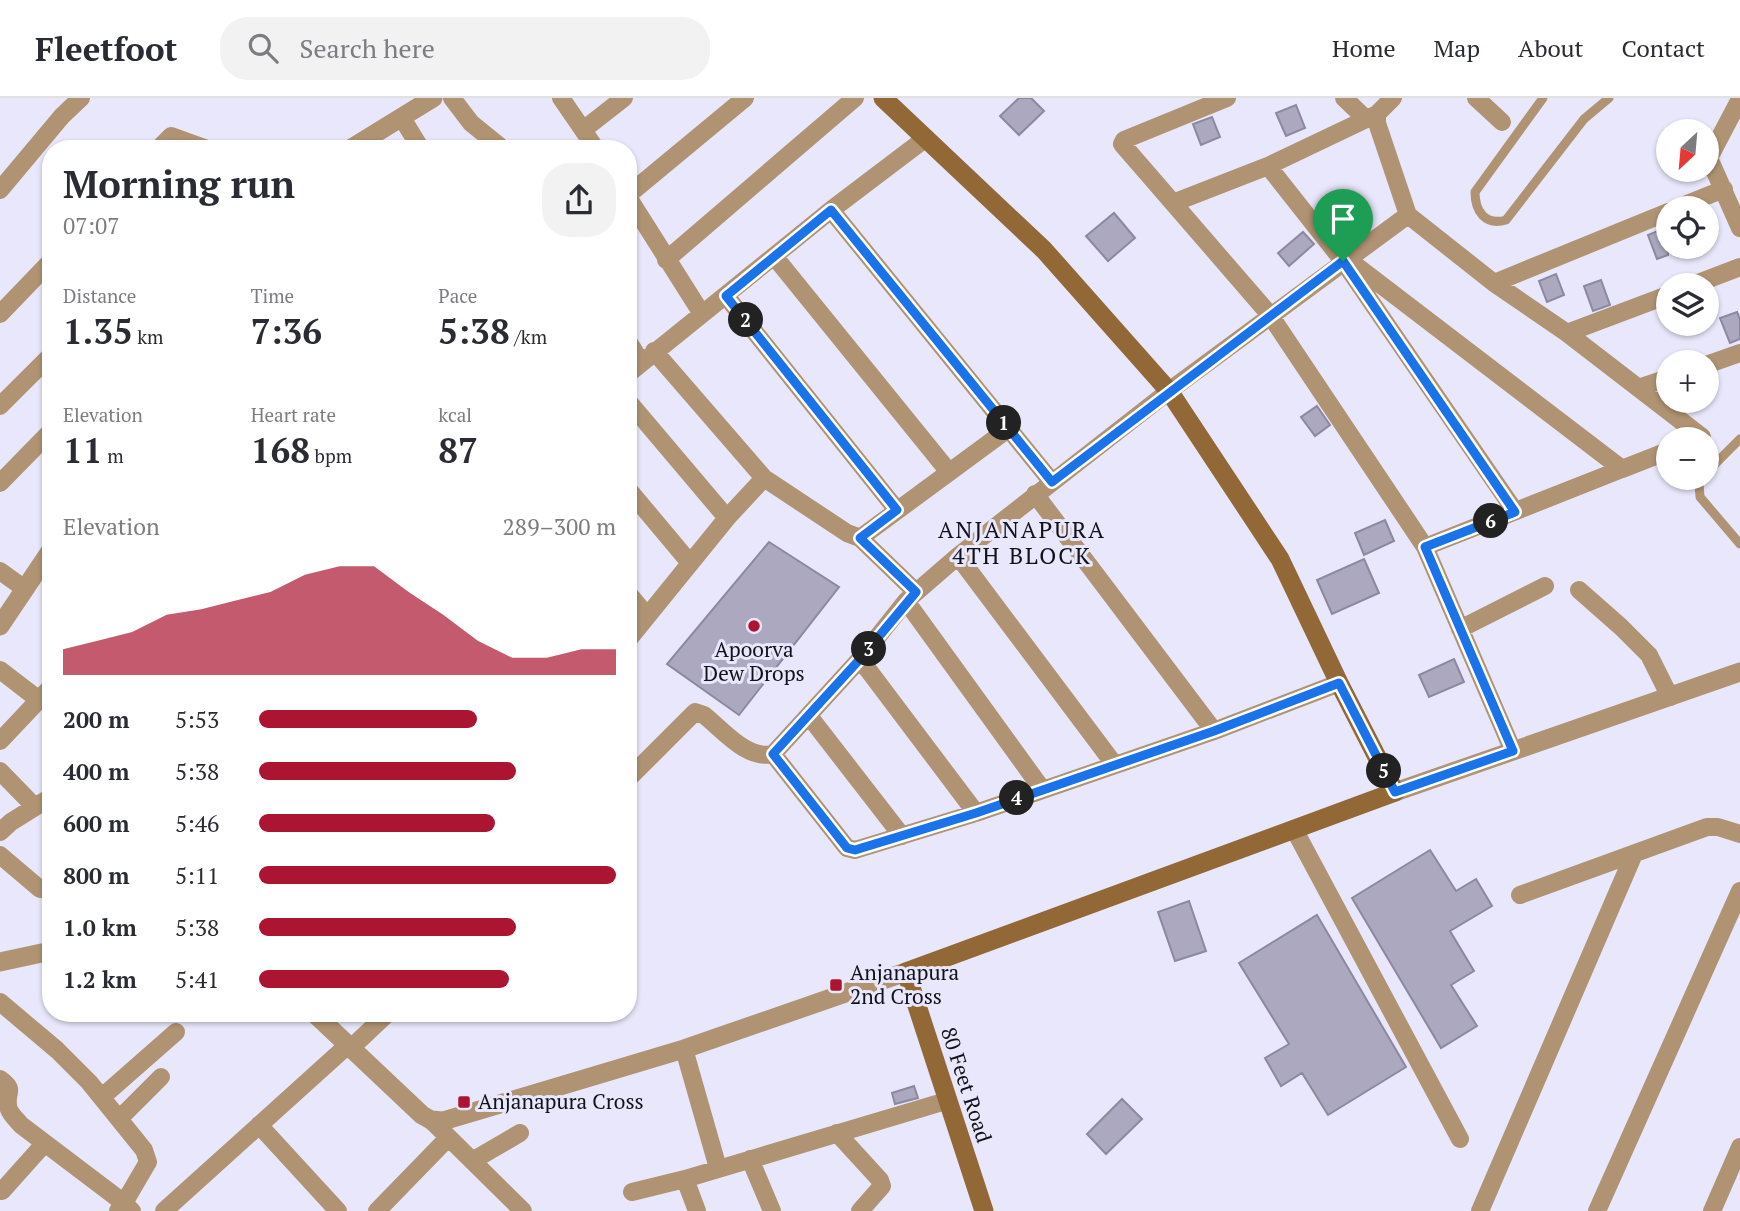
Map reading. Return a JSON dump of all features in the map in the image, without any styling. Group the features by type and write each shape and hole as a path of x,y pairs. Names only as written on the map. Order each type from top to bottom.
{"main road":[{"path":"883,98 1044,250 1169,391 1280,559 1395,792 906,972"},
{"name":"80 Feet Road","path":"906,972 984,1211"}],"street":[{"path":"0,190 62,116 81,98"},
{"path":"452,98 471,124 491,140"},
{"path":"561,98 590,140"},
{"path":"583,130 624,98"},
{"path":"637,188 745,98"},
{"path":"666,260 855,98"},
{"path":"1227,98 1122,141 1122,144 1269,315 1425,547 1513,751"},
{"path":"1344,98 1377,123 1408,215 1494,283 1567,333 1689,427"},
{"path":"1173,202 1268,166 1371,117 1393,98"},
{"path":"1476,98 1502,122"},
{"path":"365,140 402,118 422,101"},
{"path":"1734,101 1709,158 1740,228"},
{"path":"402,118 415,140"},
{"path":"926,138 831,210 641,363 764,478 847,533 860,538 911,596 1042,789"},
{"path":"1268,166 1345,260 1515,512"},
{"path":"1707,196 1724,189"},
{"path":"831,210 1052,482"},
{"path":"637,211 702,314"},
{"path":"637,770 695,712 704,715 752,753 763,756 773,754 860,659 911,596 958,556 1269,315 1408,215"},
{"path":"1494,283 1656,217"},
{"path":"774,256 949,472"},
{"path":"1345,260 1622,469"},
{"path":"1719,275 1740,267"},
{"path":"0,314 42,270"},
{"path":"726,296 897,510"},
{"path":"1567,333 1656,300"},
{"path":"1719,360 1740,353"},
{"path":"0,406 42,364"},
{"path":"1638,388 1656,382"},
{"path":"637,412 727,518"},
{"path":"860,538 1008,429"},
{"path":"0,483 42,440"},
{"path":"1425,547 1656,456"},
{"path":"637,629 727,518 764,478"},
{"path":"1035,494 1214,731"},
{"path":"637,500 690,563"},
{"path":"958,556 1114,764"},
{"path":"0,626 42,564"},
{"path":"0,571 25,589"},
{"path":"1460,629 1545,586"},
{"path":"1579,590 1649,655 1670,697"},
{"path":"637,604 647,616"},
{"path":"860,659 976,813"},
{"path":"0,670 42,692"},
{"path":"1395,792 1740,672"},
{"path":"773,754 847,848 855,850 976,813 1214,731 1339,683"},
{"path":"0,741 42,697"},
{"path":"809,716 902,836"},
{"path":"0,771 35,807"},
{"path":"0,832 42,803"},
{"path":"1520,895 1707,827 1718,827 1740,834"},
{"path":"1294,829 1460,1139"},
{"path":"1480,1211 1634,854"},
{"path":"0,855 40,889"},
{"path":"1597,1211 1740,891"},
{"path":"0,962 42,953"},
{"path":"431,1120 443,1121 684,1049 906,972"},
{"path":"0,1026 4,1005 57,1050 102,1097 144,1150 148,1161 125,1208 21,1125 8,1108 11,1092 8,1085 0,1079"},
{"path":"324,1022 422,1115 431,1120 518,1209"},
{"path":"164,1211 377,1022"},
{"path":"102,1097 176,1032"},
{"path":"684,1049 719,1168"},
{"path":"119,1119 160,1077"},
{"path":"632,1192 685,1179 947,1101"},
{"path":"259,1125 338,1211"},
{"path":"472,1161 520,1133"},
{"path":"837,1133 880,1180 882,1186 860,1211"},
{"path":"377,1211 448,1138"},
{"path":"2,1191 44,1144"},
{"path":"1712,1211 1740,1147"},
{"path":"750,1159 772,1211"},
{"path":"685,1179 697,1211"}],"lane":[{"path":"1543,98 1475,192 1476,209 1484,218 1498,223 1506,220 1584,119 1609,98"},
{"path":"1719,462 1738,445"},
{"path":"1700,490 1700,497 1740,544"}],"building":[{"path":"1019,98 1031,98 1044,111 1019,135 1000,116"},
{"path":"1296,105 1305,128 1286,136 1276,113"},
{"path":"1212,117 1220,137 1201,145 1193,124"},
{"path":"1114,213 1135,238 1108,261 1086,236"},
{"path":"1303,232 1314,244 1289,266 1278,253"},
{"path":"1656,232 1656,256 1648,235"},
{"path":"1556,274 1564,295 1547,302 1539,281"},
{"path":"1601,280 1610,305 1593,311 1584,286"},
{"path":"1737,312 1740,319 1740,339 1730,343 1720,318"},
{"path":"1317,406 1330,425 1315,436 1301,417"},
{"path":"1385,520 1394,541 1364,555 1355,533"},
{"name":"Apoorva Dew Drops","path":"769,542 839,587 739,715 667,664"},
{"path":"1364,559 1379,593 1332,614 1317,580"},
{"path":"1454,659 1464,682 1429,697 1419,675"},
{"path":"1430,850 1456,891 1476,879 1492,906 1450,931 1474,971 1451,985 1477,1026 1441,1048 1352,898"},
{"path":"1189,901 1206,951 1175,961 1158,912"},
{"path":"1317,915 1406,1067 1328,1115 1302,1073 1281,1086 1265,1058 1289,1044 1239,963"},
{"path":"914,1086 918,1098 895,1104 892,1093"},
{"path":"1122,1099 1142,1119 1106,1154 1087,1134"}],"place":[{"name":"Apoorva Dew Drops","path":"754,626"},
{"name":"Anjanapura 2nd Cross","path":"836,985"},
{"name":"Anjanapura Cross","path":"464,1102"}],"district":[{"name":"ANJANAPURA 4TH BLOCK","path":"1022,543"}],"route":[{"path":"831,210 1052,482 1343,261 1515,512 1425,547 1513,751 1395,792 1339,683 1214,731 976,813 855,850 847,848 773,754 860,659 916,592 860,538 897,510 726,296 831,210"}]}
